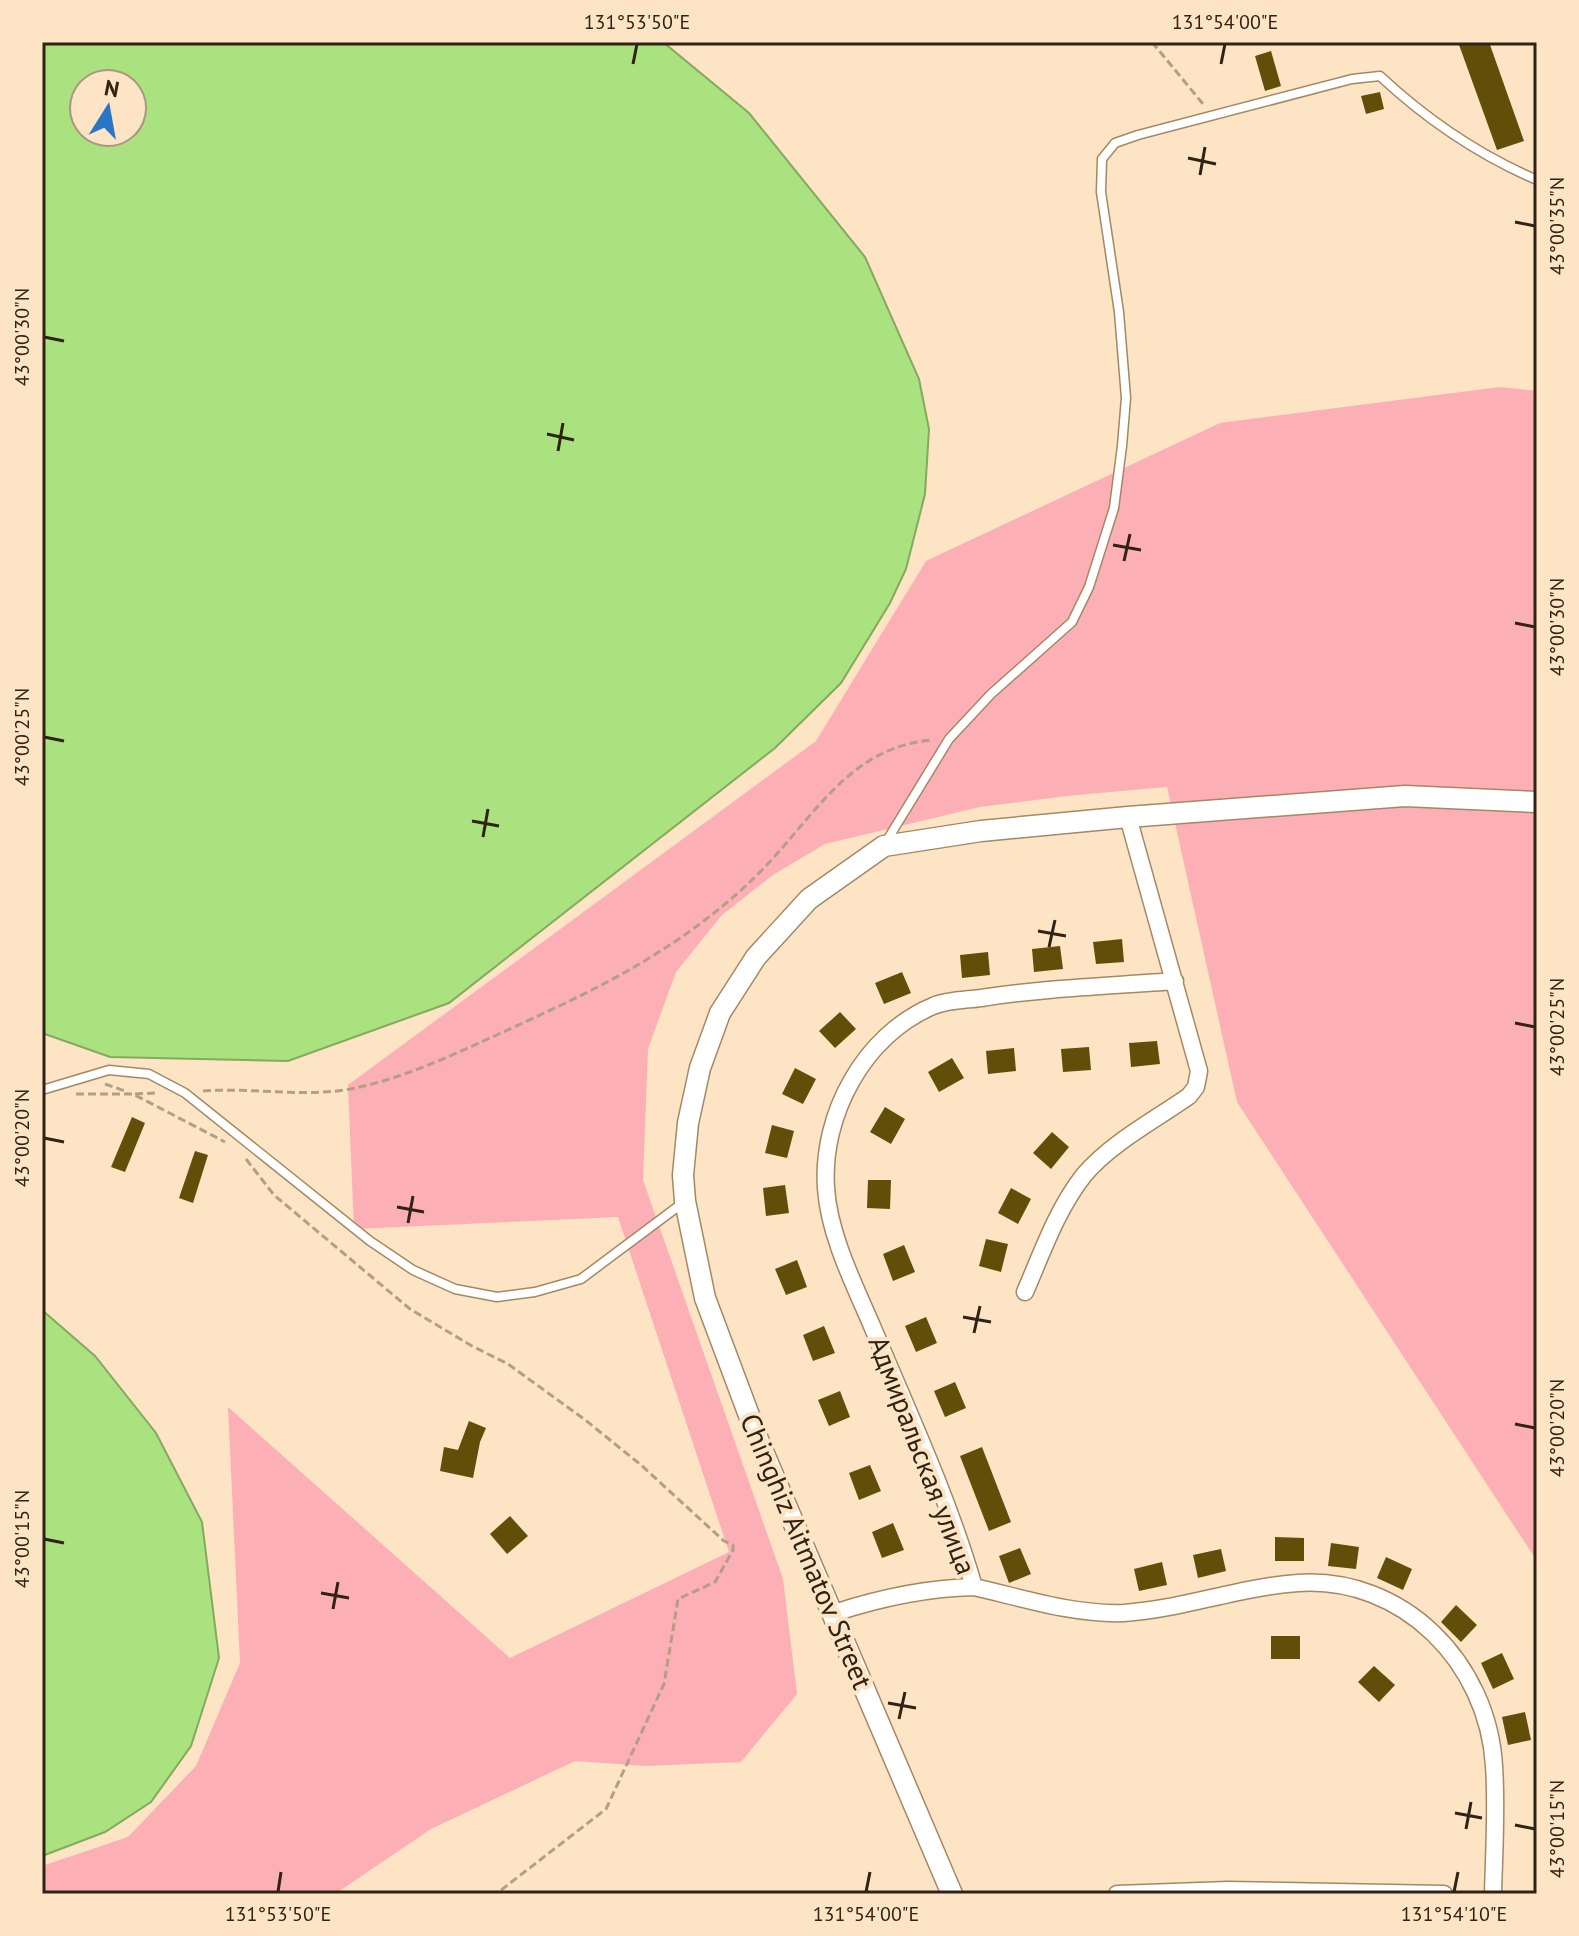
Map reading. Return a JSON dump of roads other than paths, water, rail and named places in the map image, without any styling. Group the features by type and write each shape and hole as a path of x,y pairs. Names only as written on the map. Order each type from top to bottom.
{"street":[{"path":"884,846 981,831 1405,796 1537,802"},
{"path":"1025,1292 1061,1213 1085,1175 1113,1149 1189,1096 1196,1087 1199,1071 1128,817"},
{"name":"Chinghiz Aitmatov Street","path":"884,846 809,899 756,957 720,1013 700,1068 688,1123 683,1175 694,1253 711,1312 759,1442 952,1894"},
{"name":"Адмиральская улица","path":"1175,981 1012,993 935,1005 893,1029 848,1083 835,1119 826,1157 826,1191 836,1232 854,1283 945,1502 974,1587 1087,1612 1123,1613 1298,1583 1356,1587 1392,1601 1425,1625 1461,1663 1484,1715 1494,1764 1493,1894"},
{"path":"834,1613 875,1599 934,1588 974,1587"},
{"path":"1117,1894 1228,1890 1444,1894"}],"lane":[{"path":"884,846 949,739 991,694 1072,622 1089,587 1114,508 1126,398 1119,312 1101,192 1102,159 1115,143 1352,79 1380,76 1405,99 1464,142 1537,180"},
{"path":"42,1090 109,1070 149,1074 185,1093 370,1241 413,1270 455,1289 497,1297 535,1292 581,1279 685,1201"}]}
